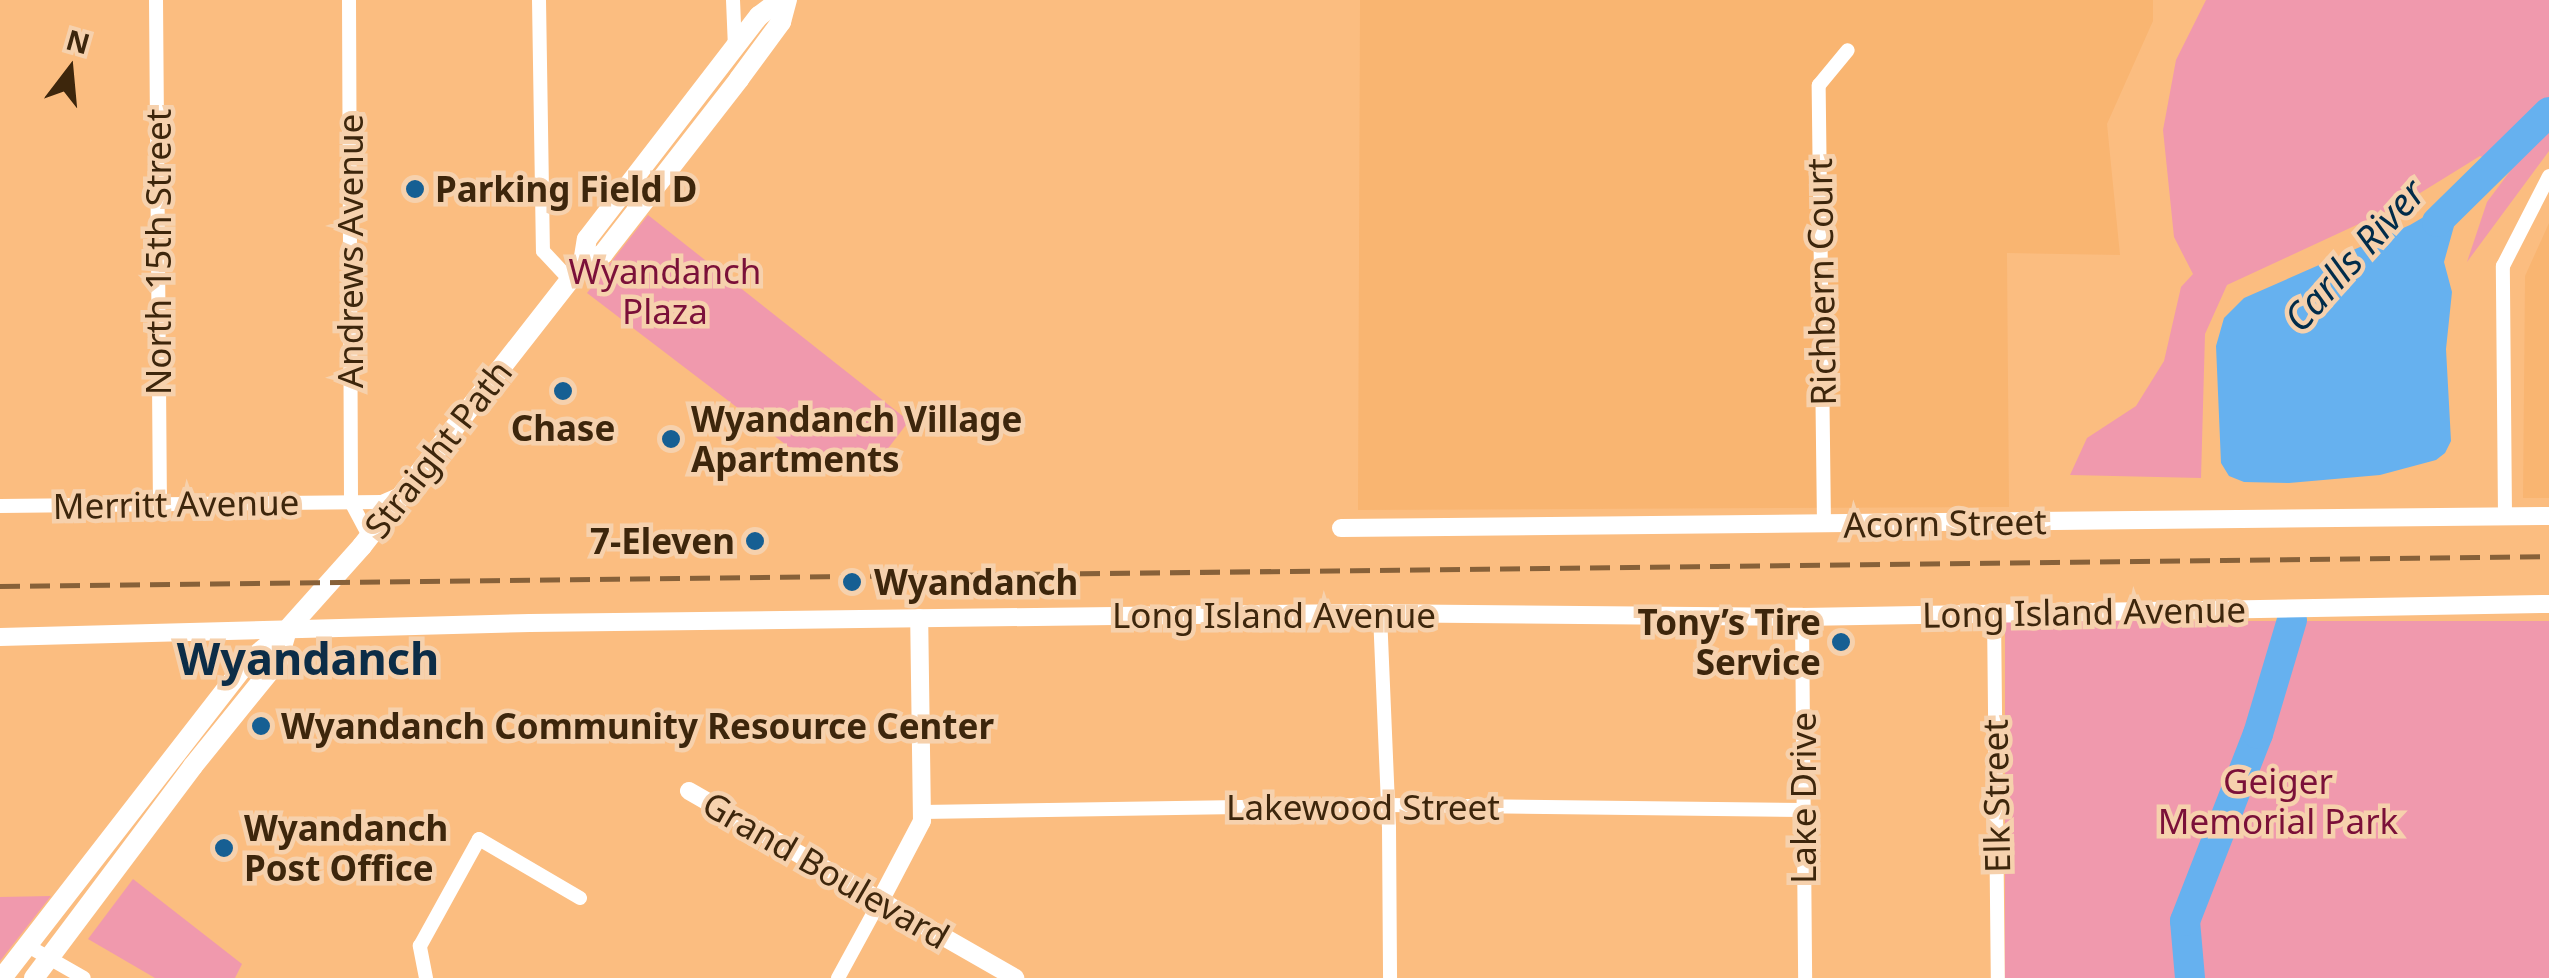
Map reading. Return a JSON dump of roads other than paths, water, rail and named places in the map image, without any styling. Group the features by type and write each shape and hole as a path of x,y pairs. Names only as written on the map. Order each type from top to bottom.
{"main road":[{"name":"Straight Path","path":"2,978 246,663 287,630 369,536 583,263 588,239 734,48 780,0"},
{"name":"Straight Path","path":"583,263 603,254 740,79 780,22 788,0"},
{"name":"Straight Path","path":"34,978 192,766 278,660 287,630"}],"street":[{"name":"North 15th Street","path":"156,0 160,504"},
{"name":"Andrews Avenue","path":"348,0 351,502"},
{"path":"539,0 543,252 570,280"},
{"path":"733,0 734,48"},
{"name":"Richbern Court","path":"1824,525 1820,85 1848,50"},
{"path":"2505,516 2503,266 2549,176"},
{"name":"Merritt Avenue","path":"0,506 382,502 403,492"},
{"path":"351,502 369,536"},
{"name":"Acorn Street","path":"1341,528 2549,516"},
{"name":"Long Island Avenue","path":"0,637 920,618 1380,614 1802,617 2549,604"},
{"path":"1380,614 1390,978"},
{"name":"Elk Street","path":"1994,614 1998,978"},
{"name":"Lake Drive","path":"1802,617 1804,978"},
{"path":"838,978 922,822 920,618"},
{"name":"Grand Boulevard","path":"688,791 1015,978"},
{"name":"Lakewood Street","path":"922,812 1388,805 1804,810"},
{"path":"426,978 420,946 479,839 580,898"},
{"path":"28,946 84,978"}],"water":[{"path":"2463,194 2444,262 2452,292 2446,349 2451,441 2445,453 2436,460 2380,475 2289,483 2244,482 2229,476 2221,463 2216,346 2224,318 2244,298 2410,225"}],"waterway":[{"name":"Carlls River","path":"2437,222 2549,112"},
{"name":"Carlls River","path":"2190,978 2185,921 2258,734 2292,620"}],"railway":[{"path":"0,586 2549,556"}],"place":[{"name":"Parking Field D","path":"415,189"},
{"name":"Chase","path":"563,391"},
{"name":"Wyandanch Village Apartments","path":"671,439"},
{"name":"7-Eleven","path":"755,541"},
{"name":"Wyandanch","path":"852,582"},
{"name":"Tony’s Tire Service","path":"1841,642"},
{"name":"Wyandanch Community Resource Center","path":"261,726"},
{"name":"Wyandanch Post Office","path":"224,848"}],"district":[{"name":"Wyandanch","path":"308,658"}],"park label":[{"name":"Wyandanch Plaza","path":"665,291"},
{"name":"Geiger Memorial Park","path":"2278,801"}]}
